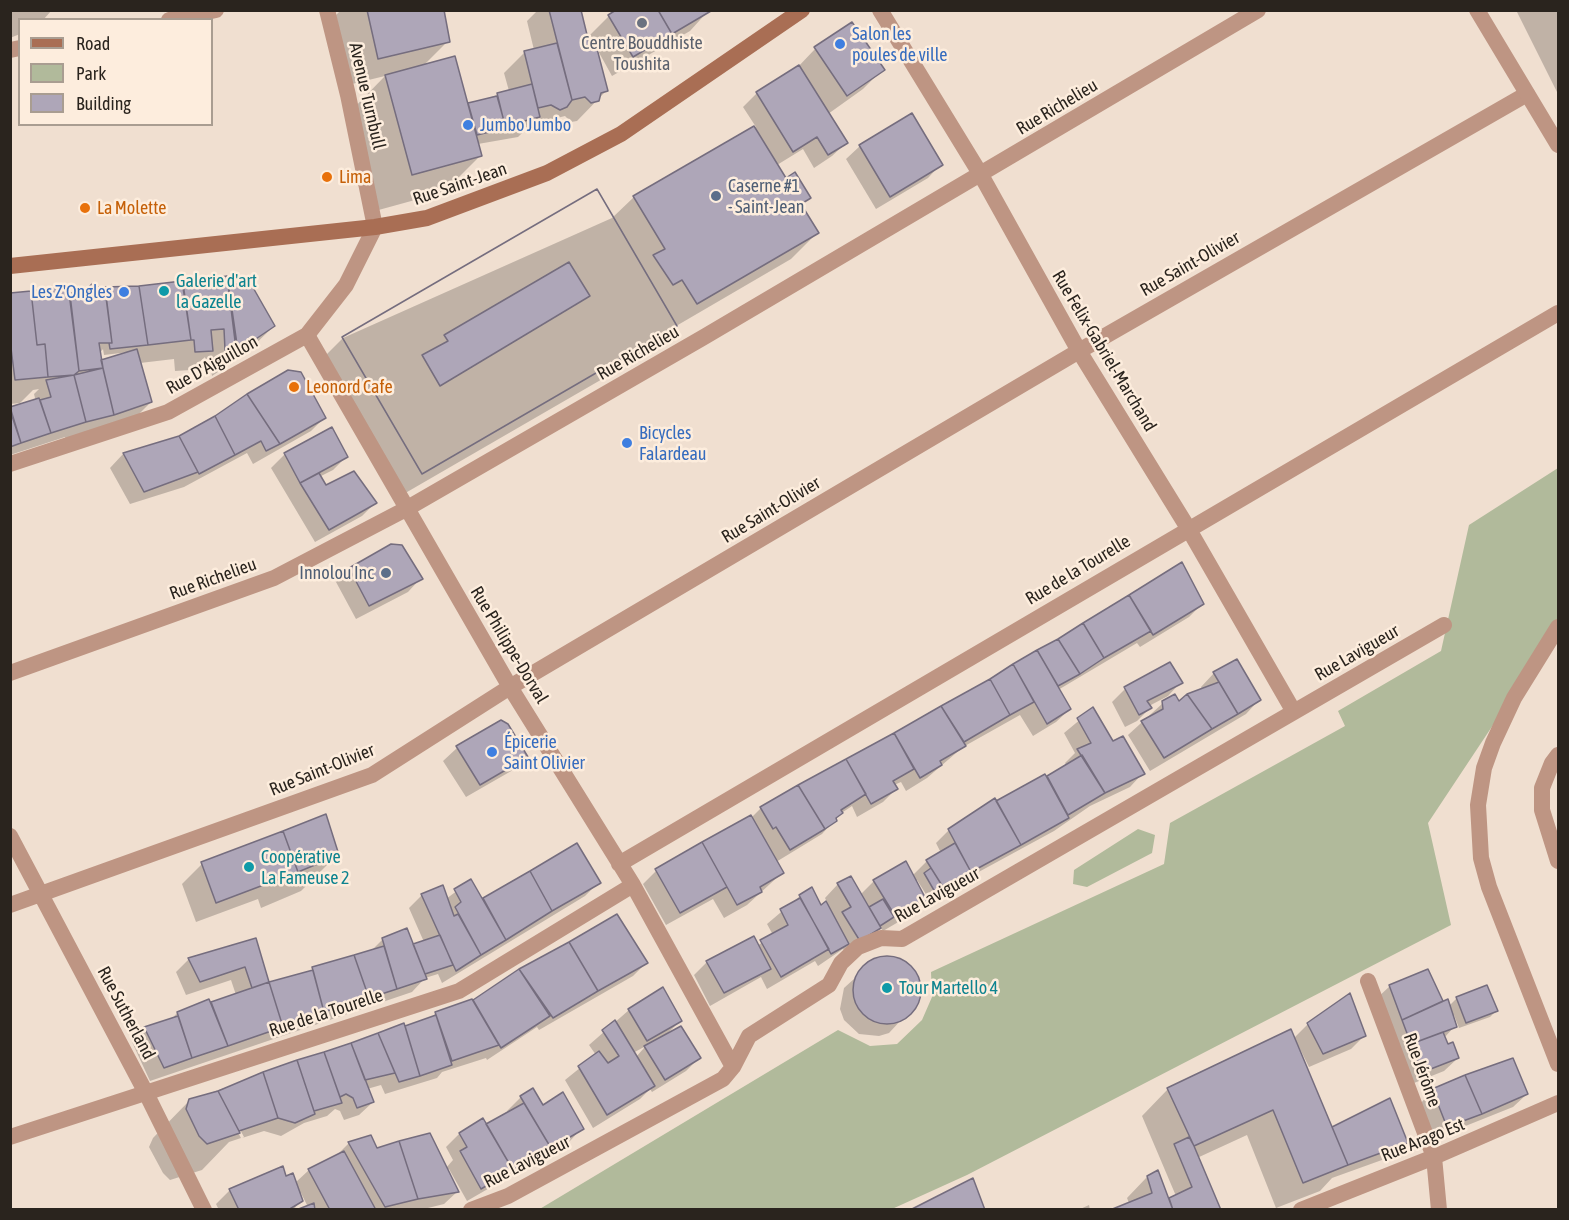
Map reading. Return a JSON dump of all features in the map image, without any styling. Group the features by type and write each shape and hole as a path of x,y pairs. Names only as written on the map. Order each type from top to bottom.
{"main road":[{"name":"Rue Saint-Jean","path":"10,267 375,226 427,218 547,173 621,134 802,10"}],"street":[{"path":"178,18 216,10"},
{"name":"Avenue Turnbull","path":"327,10 348,95 375,226"},
{"name":"Rue Felix-Gabriel-Marchand","path":"880,10 981,175 1079,351 1188,528 1294,712"},
{"name":"Rue Richelieu","path":"10,673 274,578 406,509 981,175 1258,10"},
{"path":"1477,10 1558,145"},
{"name":"Rue Saint-Olivier","path":"10,905 372,775 510,687 1079,351 1527,94"},
{"name":"Rue D'Aiguillon","path":"10,464 168,412 307,335 346,285 375,226"},
{"name":"Rue de la Tourelle","path":"619,864 1558,312"},
{"name":"Rue Philippe-Dorval","path":"307,335 510,687 633,885 733,1067"},
{"name":"Rue Lavigueur","path":"471,1209 508,1196 723,1079 733,1067 749,1036 829,985 841,963 858,947 881,938 902,939 1444,625"},
{"path":"1558,627 1514,698 1493,743 1484,768 1478,805 1481,858 1489,887 1558,1064"},
{"path":"1558,755 1552,763 1542,788 1542,810 1558,861"},
{"name":"Rue Sutherland","path":"10,836 145,1091 204,1209"},
{"name":"Rue de la Tourelle","path":"10,1137 145,1091 459,991 633,885"},
{"name":"Rue Jérôme","path":"1368,981 1434,1157 1439,1209"},
{"name":"Rue Arago Est","path":"1301,1209 1434,1157 1558,1103"}],"green space":[{"path":"1558,468 1558,627 1428,823 1451,925 967,1175 892,1209 538,1210 838,1030 870,1046 897,1044 922,1020 932,997 931,972 1164,864 1170,823 1345,726 1338,711 1441,651 1469,525"},
{"path":"1138,829 1155,835 1152,853 1087,887 1073,884 1074,870"}],"building":[{"path":"367,10 444,10 450,42 378,59"},
{"path":"549,10 581,10 589,43 595,41 608,91 601,93 599,101 591,103 585,97 572,100"},
{"path":"616,10 658,10 672,34 633,57 608,15"},
{"path":"658,10 711,10 711,11 672,34"},
{"path":"852,22 885,70 847,96 814,47"},
{"path":"557,43 572,100 567,107 560,110 551,105 538,108 524,51"},
{"path":"455,56 482,156 412,175 385,75"},
{"path":"799,65 848,143 828,155 817,137 793,152 756,92"},
{"path":"532,84 540,117 505,126 497,93"},
{"path":"497,96 506,128 477,135 468,103"},
{"path":"912,113 943,165 890,197 859,145"},
{"path":"754,126 786,178 795,172 811,198 801,204 819,233 697,304 682,280 673,285 653,255 665,249 633,196"},
{"path":"597,189 677,326 422,474 342,337","holes":["569,262 590,296 440,386 422,355 448,341 444,335"]},
{"path":"597,189 677,326 422,474 342,337"},
{"path":"227,276 236,349 225,350 224,329 211,330 213,351 195,352 194,340 191,340 183,283"},
{"path":"247,277 275,326 238,351 229,289"},
{"path":"182,281 191,340 148,345 139,286"},
{"path":"92,284 105,290 112,343 99,343 103,368 79,371 69,293 83,292"},
{"path":"69,286 79,371 74,375 48,377 45,344 37,345 31,291"},
{"path":"139,286 148,345 110,349 109,343 112,343 105,287"},
{"path":"31,291 37,345 45,344 48,377 15,380 10,340 10,293"},
{"path":"137,349 152,402 114,415 101,360"},
{"path":"103,368 114,415 86,422 74,375"},
{"path":"288,370 301,372 326,418 280,444 247,394"},
{"path":"74,375 86,422 51,433 40,400 51,397 46,380"},
{"path":"247,394 280,444 266,451 261,441 235,455 215,416"},
{"path":"39,398 51,433 21,443 10,407"},
{"path":"10,410 21,443 10,447"},
{"path":"215,416 235,455 199,474 179,436"},
{"path":"332,427 348,457 300,483 284,453"},
{"path":"179,436 198,472 144,492 123,453"},
{"path":"354,471 377,503 329,530 300,483 319,473 326,485"},
{"name":"Innolou Inc","path":"391,544 402,545 423,579 369,606 349,568"},
{"path":"1182,562 1204,604 1153,635 1129,595"},
{"path":"1129,595 1151,631 1104,658 1083,623"},
{"path":"1083,623 1104,658 1080,674 1058,639"},
{"path":"1058,639 1080,674 1058,686 1037,650"},
{"path":"1037,650 1071,709 1047,724 1013,664"},
{"path":"1237,659 1261,700 1238,714 1213,672"},
{"path":"1170,662 1183,683 1147,701 1152,708 1139,715 1124,687"},
{"path":"1013,664 1034,702 1010,715 990,679"},
{"path":"990,679 1010,715 964,742 941,706"},
{"path":"1219,682 1238,714 1212,729 1187,694"},
{"path":"1175,694 1179,701 1187,694 1212,729 1164,758 1141,721 1163,709 1162,701"},
{"path":"941,706 966,746 940,761 942,765 920,778 894,733"},
{"path":"1093,707 1113,741 1123,736 1145,774 1105,793 1077,749 1091,743 1077,718"},
{"name":"Épicerie Saint Olivier","path":"501,720 508,724 528,757 480,785 456,746"},
{"path":"894,733 914,769 893,781 898,789 871,804 846,759"},
{"path":"1082,755 1105,793 1068,815 1047,776"},
{"path":"846,759 866,794 841,810 843,813 836,818 837,821 825,829 798,785"},
{"path":"1045,774 1069,818 1021,845 996,801"},
{"path":"798,785 825,829 790,850 776,827 773,829 760,807"},
{"path":"995,798 1021,845 971,872 948,829"},
{"path":"326,814 339,855 298,872 283,831"},
{"path":"751,815 784,873 760,887 762,892 737,905 702,842"},
{"name":"Coopérative La Fameuse 2","path":"283,831 298,872 216,903 201,862"},
{"path":"702,842 727,887 680,913 655,869"},
{"path":"577,843 601,883 552,911 530,871"},
{"path":"955,843 971,872 943,887 926,860"},
{"path":"906,861 927,901 897,919 873,880"},
{"path":"931,868 943,887 935,892 924,873"},
{"path":"530,871 552,911 506,940 483,898"},
{"path":"851,876 881,928 860,941 842,912 851,907 837,883"},
{"path":"471,879 506,940 481,955 455,907 461,902 454,889"},
{"path":"443,885 454,916 458,914 481,955 456,971 421,894"},
{"path":"812,887 821,905 826,901 849,944 831,954 799,895"},
{"path":"800,898 829,949 781,977 760,940 788,925 780,909"},
{"path":"883,899 894,917 880,926 869,907"},
{"path":"617,914 648,963 598,991 569,942"},
{"path":"407,928 427,979 397,989 382,938"},
{"path":"440,935 453,965 425,974 413,944"},
{"path":"754,936 771,969 724,993 706,961"},
{"path":"256,938 269,982 252,988 245,967 200,982 188,958"},
{"path":"569,942 598,991 553,1018 519,969"},
{"path":"384,946 397,989 369,998 354,955"},
{"path":"354,955 369,998 324,1012 312,967"},
{"name":"Tour Martello 4","path":"887,956 900,959 911,966 918,977 921,990 918,1003 911,1014 900,1021 887,1024 874,1021 863,1014 856,1003 853,990 856,977 863,966 874,959"},
{"path":"519,969 550,1016 501,1048 473,1000"},
{"path":"1428,969 1443,1001 1402,1020 1389,985"},
{"path":"313,970 324,1012 283,1027 269,982"},
{"path":"269,982 283,1027 228,1046 211,1002"},
{"path":"1487,985 1498,1011 1466,1023 1456,997"},
{"path":"663,987 682,1021 647,1041 628,1009"},
{"path":"1350,993 1366,1036 1323,1054 1307,1023"},
{"path":"209,999 228,1046 192,1058 177,1012"},
{"path":"472,999 499,1045 452,1061 435,1012"},
{"path":"1448,999 1457,1027 1411,1044 1402,1020"},
{"path":"436,1015 452,1065 420,1076 405,1026"},
{"path":"178,1016 192,1058 164,1068 144,1027"},
{"path":"615,1020 655,1086 607,1115 578,1066 599,1051 608,1063 619,1056 602,1030"},
{"path":"404,1023 420,1076 399,1082 378,1033"},
{"path":"681,1026 701,1058 665,1080 644,1046"},
{"path":"1291,1029 1348,1165 1303,1183 1273,1110 1194,1146 1167,1088"},
{"path":"1443,1032 1448,1044 1453,1042 1459,1058 1423,1072 1411,1044"},
{"path":"378,1033 395,1073 365,1080 351,1043"},
{"path":"351,1043 374,1102 357,1108 353,1098 346,1094 340,1097 324,1052"},
{"path":"324,1052 342,1103 314,1111 297,1060"},
{"path":"1513,1058 1528,1094 1482,1114 1465,1075"},
{"path":"297,1060 315,1114 295,1123 278,1118 263,1072"},
{"path":"263,1072 278,1118 239,1131 218,1091"},
{"path":"1465,1075 1482,1114 1447,1127 1432,1089"},
{"path":"533,1088 543,1105 563,1092 584,1129 551,1148 520,1096"},
{"path":"218,1091 240,1133 207,1144 199,1136 186,1109 189,1099"},
{"path":"1390,1098 1408,1143 1348,1165 1332,1127"},
{"path":"524,1103 551,1148 513,1170 486,1124"},
{"path":"483,1118 513,1170 481,1189 460,1151 467,1147 459,1133"},
{"path":"430,1133 459,1192 418,1199 399,1141"},
{"path":"371,1135 377,1148 399,1141 418,1199 385,1207 348,1142"},
{"path":"1189,1137 1221,1210 1173,1210 1169,1198 1192,1187 1174,1144"},
{"path":"344,1151 376,1210 330,1210 308,1169"},
{"path":"283,1166 286,1176 293,1173 303,1201 288,1210 239,1210 229,1189"},
{"path":"1158,1170 1173,1210 1110,1210 1152,1193 1147,1176"},
{"path":"973,1178 985,1210 910,1210"},
{"path":"314,1203 315,1210 296,1210"}],"place":[{"name":"Centre Bouddhiste Toushita","path":"642,23"},
{"name":"Salon les poules de ville","path":"840,44"},
{"name":"Jumbo Jumbo","path":"468,125"},
{"name":"Lima","path":"327,177"},
{"name":"Caserne #1 - Saint-Jean","path":"716,196"},
{"name":"La Molette","path":"85,208"},
{"name":"Galerie d'art la Gazelle","path":"164,291"},
{"name":"Les Z'Ongles","path":"124,292"},
{"name":"Leonord Cafe","path":"294,387"},
{"name":"Bicycles Falardeau","path":"627,443"},
{"name":"Innolou Inc","path":"386,573"},
{"name":"Épicerie Saint Olivier","path":"492,752"},
{"name":"Coopérative La Fameuse 2","path":"249,867"},
{"name":"Tour Martello 4","path":"887,988"}]}
